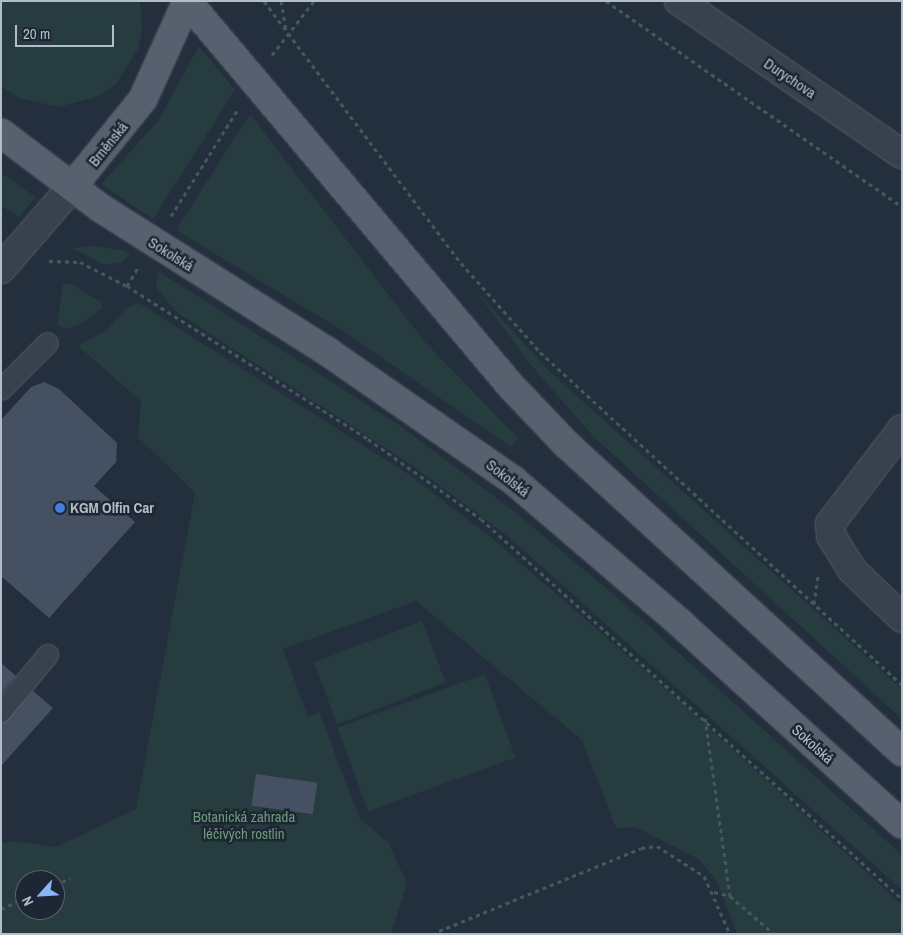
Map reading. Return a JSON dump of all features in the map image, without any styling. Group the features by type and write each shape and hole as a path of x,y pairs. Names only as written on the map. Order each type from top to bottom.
{"main road":[{"path":"187,1 256,81 459,328 565,443 902,752"},
{"name":"Brněnská","path":"72,188 143,99 187,1"},
{"name":"Sokolská","path":"1,133 72,188 154,243 337,357 514,481 673,617 902,824"}],"street":[{"name":"Durychova","path":"679,1 902,154"},
{"name":"Brněnská","path":"1,269 72,188"},
{"path":"902,429 830,524 831,536 852,570 902,618"}],"lane":[{"path":"1,390 48,343"},
{"path":"1,712 48,655"}],"path":[{"path":"264,1 461,263 540,352 902,685"},
{"path":"281,1 286,32"},
{"path":"127,286 286,32 314,1"},
{"path":"606,1 902,207"},
{"path":"23,244 49,261 80,262 127,286 295,391 450,496 705,718 902,899"},
{"path":"705,718 730,896"},
{"path":"439,931 641,848 657,846 704,876 714,892 730,934"},
{"path":"65,881 71,878"},
{"path":"714,892 730,896 774,934"},
{"path":"1,909 15,903"}],"green space":[{"path":"1,1 140,1 142,29 138,49 116,84 99,96 59,107 19,98 1,86"},
{"path":"199,46 235,90 153,219 101,184 158,121"},
{"path":"250,114 424,341 518,438 511,447 343,331 176,230"},
{"path":"1,173 36,197 19,217 1,206"},
{"path":"96,246 125,251 130,254 122,262 105,265 72,248"},
{"path":"158,271 399,425 516,513 619,599 902,855 902,890 509,537 413,466 178,313 156,288"},
{"path":"63,284 72,284 102,303 102,308 79,325 63,329 57,324"},
{"path":"473,287 548,370 902,689 902,719 593,436 532,366"},
{"name":"Botanická zahrada léčivých rostlin","path":"139,303 408,474 487,534 688,708 902,905 902,934 737,934 718,883 700,860 636,827 616,828 582,740 416,601 283,649 308,717 319,712 360,819 388,842 407,883 391,934 1,934 1,844 13,841 56,847 136,809 195,493 138,437 141,401 78,346 105,331 128,307"},
{"path":"422,621 446,683 337,724 314,663"},
{"path":"485,674 515,758 368,811 337,728"}],"building":[{"name":"KGM Olfin Car","path":"44,382 59,389 117,443 116,462 94,486 135,522 49,618 1,576 1,420 31,387"},
{"path":"1,663 16,676 1,693"},
{"path":"33,691 53,708 1,766 1,724"},
{"path":"256,774 317,783 313,814 252,806"}],"place":[{"name":"KGM Olfin Car","path":"60,508"}]}
